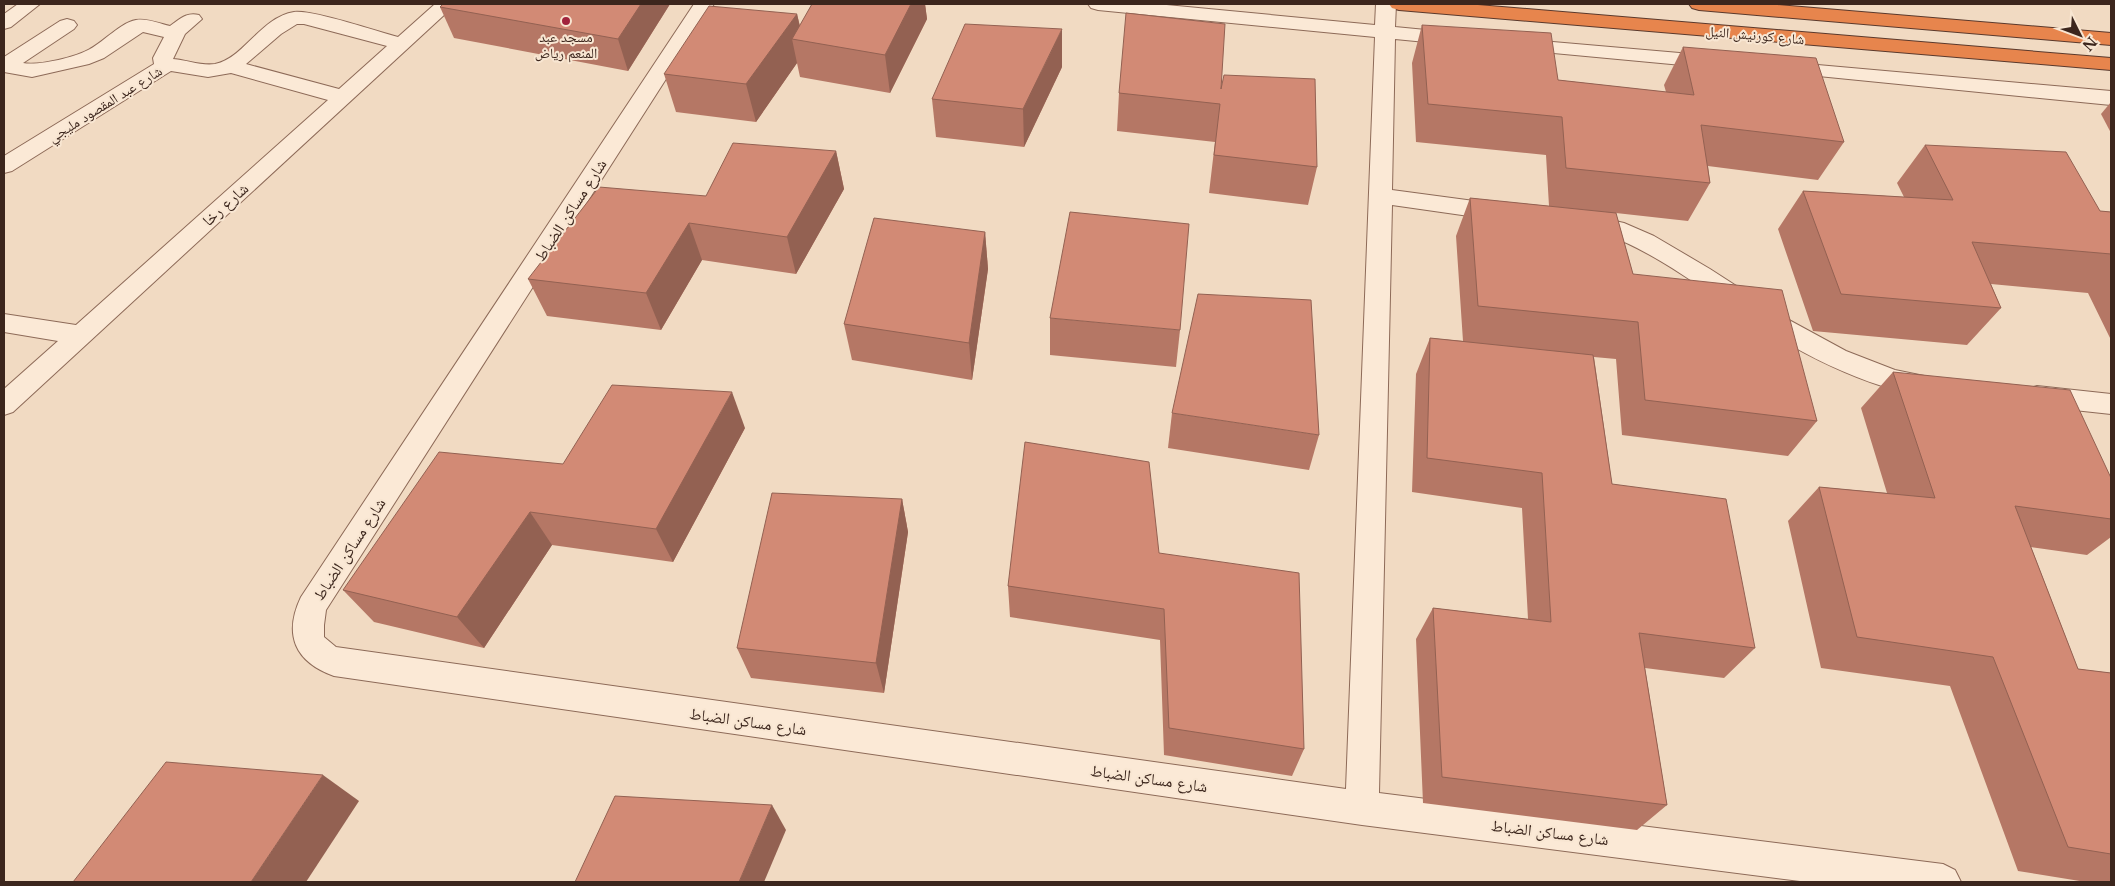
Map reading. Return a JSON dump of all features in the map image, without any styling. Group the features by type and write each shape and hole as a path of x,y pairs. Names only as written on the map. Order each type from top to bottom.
{"highway":[{"name":"شارع كورنيش النيل","path":"1399,4 2111,64"},
{"name":"شارع كورنيش النيل","path":"1699,4 2111,39"}],"street":[{"name":"شارع رخا","path":"4,405 446,4"},
{"name":"شارع مساكن الضباط","path":"704,4 312,606 307,624 308,641 318,654 334,662 1362,808 1943,882"},
{"path":"1098,4 1472,40"},
{"path":"1362,808 1386,4"},
{"name":"شارع عبد المقصود مليجي","path":"7,161 168,65 204,72 220,70 230,66 284,22 294,18 304,18 401,44"},
{"path":"174,33 192,19"},
{"path":"5,66 67,25"},
{"path":"5,66 32,71 82,60 97,54 138,26 174,33"},
{"path":"168,65 162,61 176,35 174,33"},
{"path":"1502,43 1738,64"},
{"path":"230,66 343,97"},
{"path":"1767,67 2111,98"},
{"path":"1379,196 1528,216"},
{"path":"1565,220 1601,224 1648,241 1743,303 1821,350 1868,372 1902,383 1949,387"},
{"path":"4,323 81,335"},
{"path":"2016,394 2111,404"}],"building":[{"path":"443,4 641,4 618,39 440,7"},
{"path":"812,4 911,4 885,55 792,39"},
{"path":"709,6 797,14 746,84 664,74"},
{"path":"1126,13 1225,24 1221,89 1224,75 1315,79 1317,167 1214,155 1220,104 1119,93"},
{"path":"965,24 1062,29 1023,109 932,99"},
{"path":"1422,25 1551,33 1558,80 1694,95 1683,47 1816,58 1844,142 1701,125 1710,183 1566,168 1562,117 1428,104"},
{"path":"733,143 836,151 787,237 689,223 646,293 528,279 599,187 706,196"},
{"path":"1925,145 2066,152 2100,211 2111,212 2111,254 1972,242 2001,308 1841,294 1803,191 1953,200"},
{"path":"1470,198 1616,213 1633,274 1782,290 1817,421 1645,400 1638,322 1478,306"},
{"path":"1070,212 1189,224 1180,330 1050,318"},
{"path":"874,218 985,232 969,343 844,324"},
{"path":"1198,294 1311,300 1319,435 1172,413"},
{"path":"1430,338 1593,355 1612,484 1726,499 1755,648 1639,633 1667,805 1442,777 1433,608 1551,622 1542,473 1427,458"},
{"path":"1893,372 2070,390 2111,478 2111,519 2015,506 2078,669 2111,673 2111,854 2068,847 1993,657 1857,637 1819,487 1935,498"},
{"path":"612,385 732,392 656,529 530,512 457,617 343,590 439,452 563,464"},
{"path":"1025,442 1149,462 1159,553 1299,573 1304,749 1169,728 1164,609 1008,586"},
{"path":"772,493 902,499 876,663 737,648"},
{"path":"166,762 323,775 251,882 73,882"},
{"path":"615,796 772,805 739,882 575,882"}],"place":[{"name":"مسجد عبد المنعم رياض","path":"566,21"}]}
